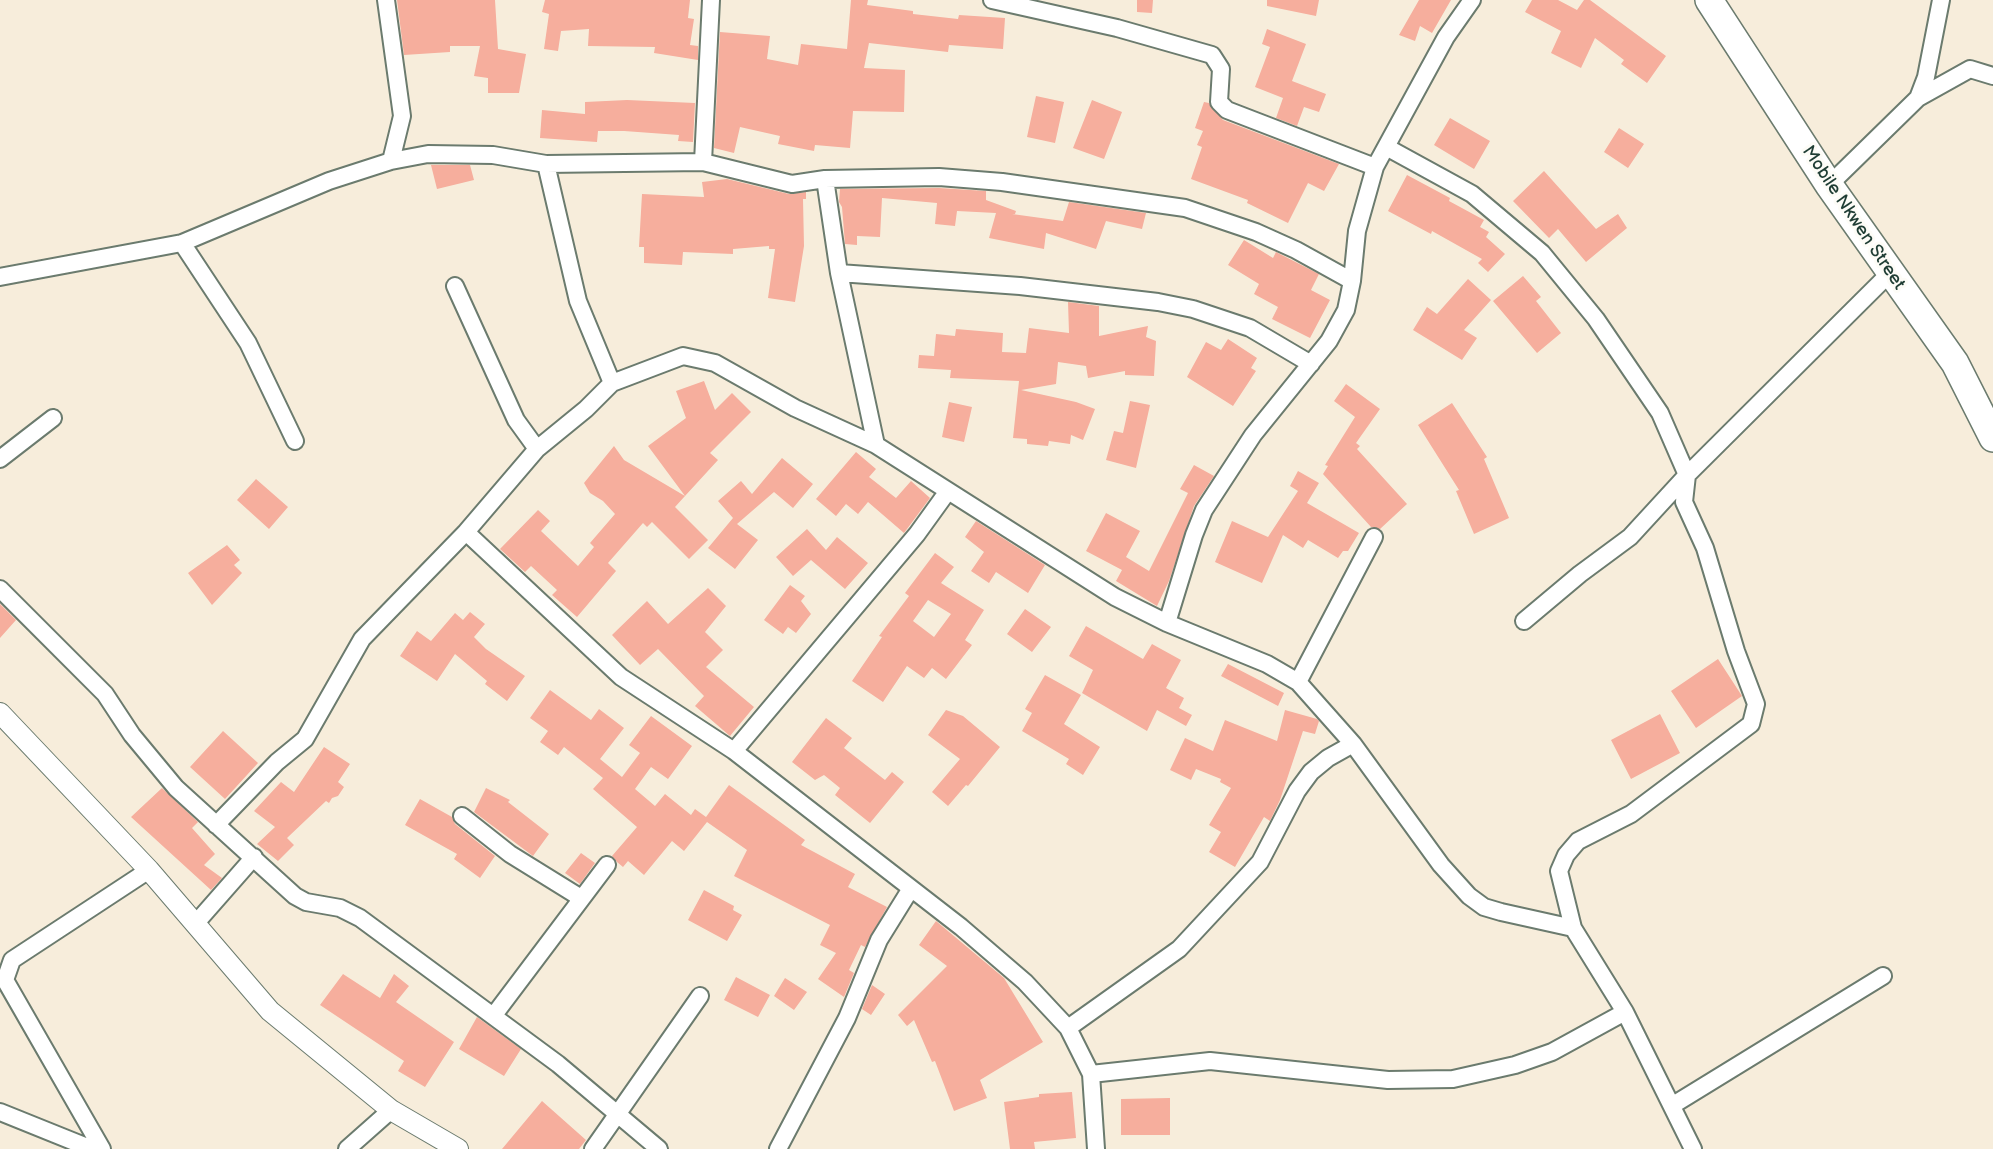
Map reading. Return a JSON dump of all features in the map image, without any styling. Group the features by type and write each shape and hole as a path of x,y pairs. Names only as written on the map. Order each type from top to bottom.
{"highway":[{"name":"Mobile Nkwen Street","path":"1709,0 1829,185 1955,363 1993,438"}],"street":[{"path":"386,0 402,116 391,161"},
{"path":"703,162 711,0"},
{"path":"992,0 1117,28 1212,55 1221,69 1219,102 1227,110 1375,167"},
{"path":"1167,622 1204,510 1253,435 1329,341 1346,310 1352,281 1357,231 1375,167 1388,148 1446,37 1472,0"},
{"path":"1918,98 1926,76 1941,0"},
{"path":"1829,185 1918,98 1970,69 1993,76"},
{"path":"1388,148 1472,194 1542,253 1596,319 1660,413 1687,476 1684,502 1705,548 1736,651 1756,704 1751,724 1631,814 1578,841 1566,855 1559,871 1573,928 1625,1012 1693,1149"},
{"path":"0,277 182,243 329,181 391,161 428,154 493,155 546,164 703,162 792,184 825,179 939,177 1002,182 1185,208 1256,232 1296,250 1352,281"},
{"path":"546,164 578,301 612,383"},
{"path":"825,179 839,273 876,445"},
{"path":"182,243 249,343 296,441"},
{"path":"839,273 1020,286 1158,302 1193,309 1250,328 1311,364"},
{"path":"1524,621 1580,574 1630,537 1687,476 1890,273"},
{"path":"455,286 516,420 537,449"},
{"path":"216,825 277,762 305,739 362,639 466,532 537,449 586,409 612,383 683,356 715,363 795,408 876,445 1078,576 1167,622 1267,664 1298,682 1353,744 1441,865 1469,896 1484,907 1573,928"},
{"path":"0,459 53,418"},
{"path":"734,750 917,534 948,491"},
{"path":"466,532 621,677 734,750 1002,962 1068,1028 1091,1074 1096,1149"},
{"path":"1298,682 1374,537"},
{"path":"0,589 92,678 132,735 176,788 296,896 306,902 340,908 360,918 558,1064 659,1149"},
{"path":"0,713 149,870 270,1011 391,1110 458,1149"},
{"path":"1068,1028 1179,949 1260,862 1297,791 1311,772 1328,758 1353,744"},
{"path":"462,816 510,854 581,898"},
{"path":"196,923 254,857"},
{"path":"494,1016 607,865"},
{"path":"102,1149 5,980 12,960 149,870"},
{"path":"778,1149 847,1018 879,939 910,890"},
{"path":"1672,1105 1883,976"},
{"path":"592,1149 700,996"},
{"path":"1091,1074 1210,1061 1388,1080 1453,1079 1515,1065 1552,1052 1625,1012"},
{"path":"347,1149 391,1110"},
{"path":"0,1112 92,1149"}],"building":[{"path":"397,0 495,0 498,49 526,54 519,93 488,93 488,78 474,76 480,46 450,46 450,52 404,55"},
{"path":"545,0 690,0 688,18 694,19 690,45 698,46 698,60 654,53 655,47 588,46 589,29 561,31 558,51 544,49 549,14 542,12"},
{"path":"851,0 868,0 867,5 913,11 913,14 958,19 959,15 1005,18 1003,49 949,45 948,52 869,43 864,68 905,70 904,112 853,111 850,148 815,145 814,151 778,144 780,136 740,127 734,153 714,148 720,32 770,36 767,59 798,65 801,44 847,49"},
{"path":"1137,0 1153,0 1152,13 1137,12"},
{"path":"1267,0 1319,0 1316,16 1267,6"},
{"path":"1419,0 1451,0 1432,33 1420,26 1415,41 1399,35"},
{"path":"1532,0 1558,0 1577,10 1584,0 1590,0 1666,56 1647,83 1621,64 1624,60 1595,38 1581,68 1551,53 1561,31 1525,12"},
{"path":"1267,29 1306,44 1292,81 1326,94 1319,112 1304,107 1297,126 1276,118 1283,98 1255,87 1270,47 1262,44"},
{"path":"1036,96 1064,102 1055,143 1027,137"},
{"path":"627,100 695,103 693,142 678,141 679,135 624,131 598,131 597,142 540,138 542,110 585,114 585,102"},
{"path":"1092,100 1122,112 1104,159 1073,148"},
{"path":"1204,102 1209,103 1223,120 1339,164 1324,191 1308,183 1288,223 1247,203 1248,200 1191,179 1202,147 1197,145 1203,131 1195,128"},
{"path":"1450,118 1490,141 1474,169 1434,145"},
{"path":"1619,128 1644,144 1628,168 1604,152"},
{"path":"431,165 470,165 474,180 437,189"},
{"path":"1544,171 1596,229 1618,214 1627,228 1586,262 1558,229 1549,238 1513,201"},
{"path":"1407,175 1450,198 1449,201 1484,220 1480,227 1489,232 1486,237 1505,254 1488,272 1478,263 1482,259 1432,231 1431,234 1388,211"},
{"path":"727,179 789,194 806,192 806,199 803,199 804,246 795,302 768,298 775,249 769,249 769,246 733,249 733,254 683,252 682,265 644,263 644,247 639,247 642,194 704,197 702,182"},
{"path":"939,188 986,191 986,200 1016,211 1012,214 1063,221 1069,202 1146,213 1142,229 1106,221 1096,249 1046,233 1044,249 989,238 996,213 957,211 955,226 935,224 937,203 882,198 880,237 857,236 857,245 845,244 842,207 839,202 840,189"},
{"path":"1244,240 1273,258 1276,252 1319,274 1311,290 1330,300 1310,338 1272,319 1278,307 1254,294 1259,284 1228,265"},
{"path":"1523,276 1541,297 1536,301 1561,333 1537,353 1493,301"},
{"path":"1468,279 1491,300 1464,330 1477,338 1462,360 1413,330 1427,307 1437,314"},
{"path":"1068,302 1099,306 1099,336 1148,326 1146,337 1156,341 1154,376 1125,375 1125,371 1088,378 1086,366 1058,362 1056,384 1021,390 1076,402 1095,409 1083,440 1071,435 1070,444 1049,441 1048,446 1027,444 1027,439 1013,438 1019,381 950,378 951,370 918,368 919,355 934,356 936,334 955,336 956,329 1003,333 1002,352 1026,353 1029,328 1069,333"},
{"path":"1228,339 1257,358 1251,368 1256,371 1233,406 1187,377 1206,342 1221,350"},
{"path":"704,381 715,410 732,393 751,412 710,453 718,460 685,496 648,446 686,418 676,391"},
{"path":"1346,384 1380,409 1356,443 1360,446 1357,449 1407,504 1380,529 1371,527 1323,474 1328,466 1325,465 1355,417 1334,401"},
{"path":"1130,401 1150,405 1136,468 1106,460 1114,431 1123,433"},
{"path":"949,402 972,407 964,442 942,437"},
{"path":"1452,403 1487,457 1484,459 1509,518 1474,534 1456,491 1459,490 1418,425"},
{"path":"614,446 624,460 685,496 675,507 708,540 689,559 652,522 647,527 643,523 608,563 616,571 577,617 552,595 557,590 531,566 525,572 500,549 538,510 550,521 541,531 578,566 594,547 590,543 615,514 603,501 590,493 584,483"},
{"path":"856,452 876,469 869,477 896,498 911,481 930,498 904,533 868,502 858,514 846,504 836,516 816,499"},
{"path":"782,458 813,484 793,508 774,492 737,524 758,540 735,569 708,548 733,518 718,501 741,481 752,494"},
{"path":"1194,465 1214,476 1194,506 1169,581 1157,606 1116,581 1122,570 1086,551 1106,513 1140,531 1126,557 1149,571 1188,493 1180,489"},
{"path":"1298,471 1319,483 1307,503 1359,533 1348,551 1343,551 1338,558 1308,540 1303,548 1283,535 1262,583 1215,562 1232,521 1268,537 1298,491 1290,486"},
{"path":"256,479 288,507 269,529 237,500"},
{"path":"976,521 1045,565 1028,593 996,572 989,583 971,571 984,552 965,537"},
{"path":"807,529 826,550 837,537 868,563 845,589 811,560 793,576 776,557"},
{"path":"227,545 240,560 234,565 242,573 212,605 188,573"},
{"path":"935,553 954,567 941,583 984,610 965,640 972,645 946,679 932,668 924,678 907,666 883,702 852,681 882,637 879,636 909,596 905,593","holes":["928,600 951,614 934,637 913,621"]},
{"path":"790,585 805,596 801,601 811,614 796,633 788,627 783,634 764,620"},
{"path":"708,588 726,606 705,632 723,650 706,667 754,707 730,736 695,706 704,696 658,649 640,665 612,635 647,601 668,624"},
{"path":"0,604 16,620 0,638"},
{"path":"1025,609 1051,627 1032,652 1007,634"},
{"path":"470,612 485,624 474,637 486,649 525,676 507,701 485,684 487,681 455,654 437,681 400,656 417,631 431,641 455,613 463,620"},
{"path":"1086,626 1143,659 1152,644 1181,660 1166,688 1184,698 1179,708 1192,715 1186,726 1157,710 1147,731 1082,693 1093,670 1069,656"},
{"path":"1718,659 1742,696 1696,728 1671,691"},
{"path":"1228,664 1284,693 1278,706 1221,676"},
{"path":"1045,675 1081,695 1064,724 1100,747 1083,775 1066,764 1069,759 1022,731 1032,713 1025,709"},
{"path":"550,690 591,720 599,709 624,728 600,759 622,777 640,753 629,745 651,716 692,746 668,779 651,767 635,789 655,806 665,794 691,815 695,809 706,817 729,785 805,840 801,845 855,874 848,887 887,907 865,947 861,945 849,970 854,973 844,997 818,979 836,953 820,945 830,925 734,876 747,850 707,822 684,851 672,841 644,875 628,861 623,867 617,862 612,856 637,827 593,789 603,778 564,747 558,755 540,742 548,731 530,718"},
{"path":"946,710 963,716 1000,747 948,806 932,792 960,759 928,735"},
{"path":"1285,710 1317,719 1319,721 1315,734 1303,731 1280,800 1270,821 1264,817 1235,867 1209,852 1221,832 1209,825 1231,788 1220,782 1221,779 1196,769 1191,780 1170,770 1185,738 1213,751 1225,720 1277,741"},
{"path":"1660,714 1680,753 1631,779 1611,740"},
{"path":"826,718 852,738 844,748 885,780 892,772 904,782 870,823 835,795 840,788 824,775 815,780 792,762"},
{"path":"223,731 258,763 225,799 190,767"},
{"path":"324,747 350,764 338,782 344,787 338,796 332,798 329,803 326,801 287,838 294,845 278,861 257,844 275,827 254,811 281,782 294,792"},
{"path":"162,788 198,822 192,828 215,854 204,865 222,878 211,890 131,817"},
{"path":"486,788 510,800 508,802 549,834 533,856 474,812"},
{"path":"420,799 452,817 455,824 495,856 480,878 454,859 457,854 405,825"},
{"path":"581,853 595,863 580,884 565,873"},
{"path":"704,890 734,906 733,910 742,915 727,941 688,920"},
{"path":"936,921 1004,978 1043,1042 980,1080 987,1098 954,1111 935,1061 932,1062 914,1020 907,1026 898,1015 947,966 919,945"},
{"path":"343,974 380,998 394,974 409,986 396,1002 454,1042 425,1087 398,1071 404,1061 320,1005"},
{"path":"736,977 770,995 758,1017 724,1000"},
{"path":"785,978 807,992 794,1010 774,996"},
{"path":"872,985 885,994 871,1015 862,1009"},
{"path":"477,1017 521,1049 504,1076 459,1049"},
{"path":"1072,1092 1076,1138 1034,1142 1035,1149 1010,1149 1004,1102 1039,1097 1039,1094"},
{"path":"1170,1098 1170,1135 1121,1135 1121,1099"},
{"path":"542,1101 586,1140 579,1149 502,1149"}]}
